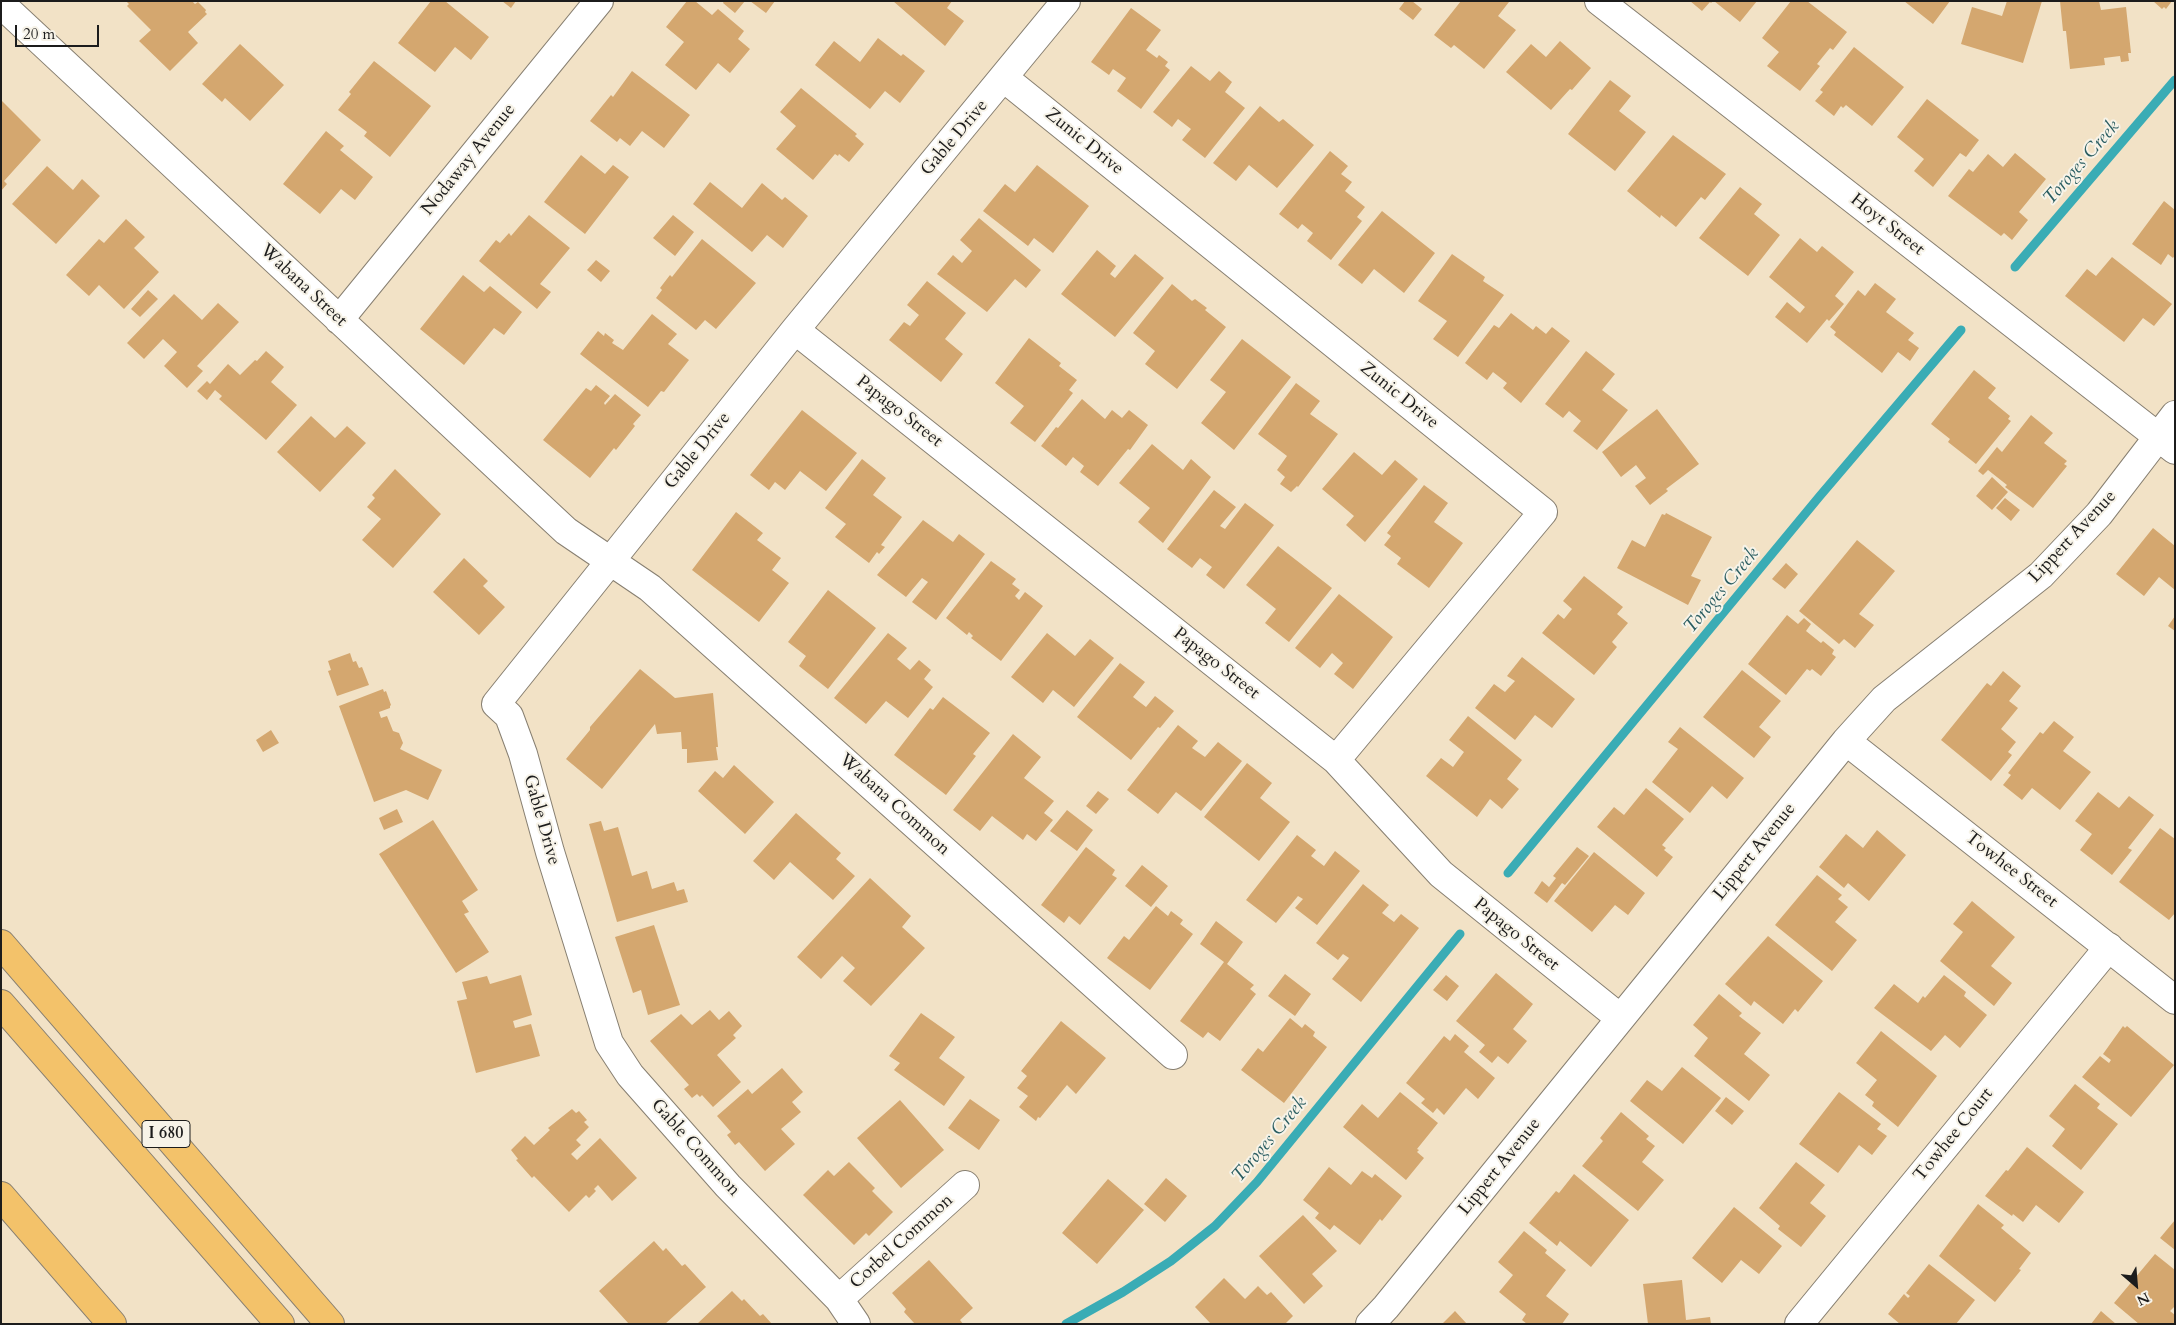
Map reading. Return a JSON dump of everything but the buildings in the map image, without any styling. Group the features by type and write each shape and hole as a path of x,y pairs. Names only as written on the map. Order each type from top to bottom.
{"highway":[{"name":"I 680","path":"1,944 330,1324"},
{"name":"I 680","path":"1,1004 280,1324"},
{"path":"1,1196 112,1324"}],"street":[{"name":"Nodaway Avenue","path":"339,320 599,1"},
{"name":"Gable Drive","path":"579,945 514,729 509,716 496,704 795,330 1066,1"},
{"name":"Hoyt Street","path":"1600,1 2167,444"},
{"name":"Wabana Street","path":"1,4 566,531 611,560"},
{"name":"Zunic Drive","path":"1004,78 1543,512 1336,760"},
{"name":"Papago Street","path":"795,330 1336,760 1441,874 1620,1018"},
{"name":"Lippert Avenue","path":"1370,1324 1846,741 1884,699 2041,575 2167,444 2175,416"},
{"name":"Wabana Common","path":"611,560 650,588 1173,1056"},
{"name":"Towhee Street","path":"1846,741 2175,1000"},
{"name":"Gable Common","path":"579,945 609,1043 630,1075 728,1186 839,1300 856,1324"},
{"name":"Towhee Court","path":"1799,1324 2109,947"},
{"name":"Corbel Common","path":"839,1300 965,1185"}],"waterway":[{"name":"Toroges Creek","path":"2015,267 2175,80"},
{"name":"Toroges Creek","path":"1508,873 1819,497 1961,330"},
{"name":"Toroges Creek","path":"1066,1324 1123,1292 1171,1261 1215,1226 1257,1182 1460,934"}]}
